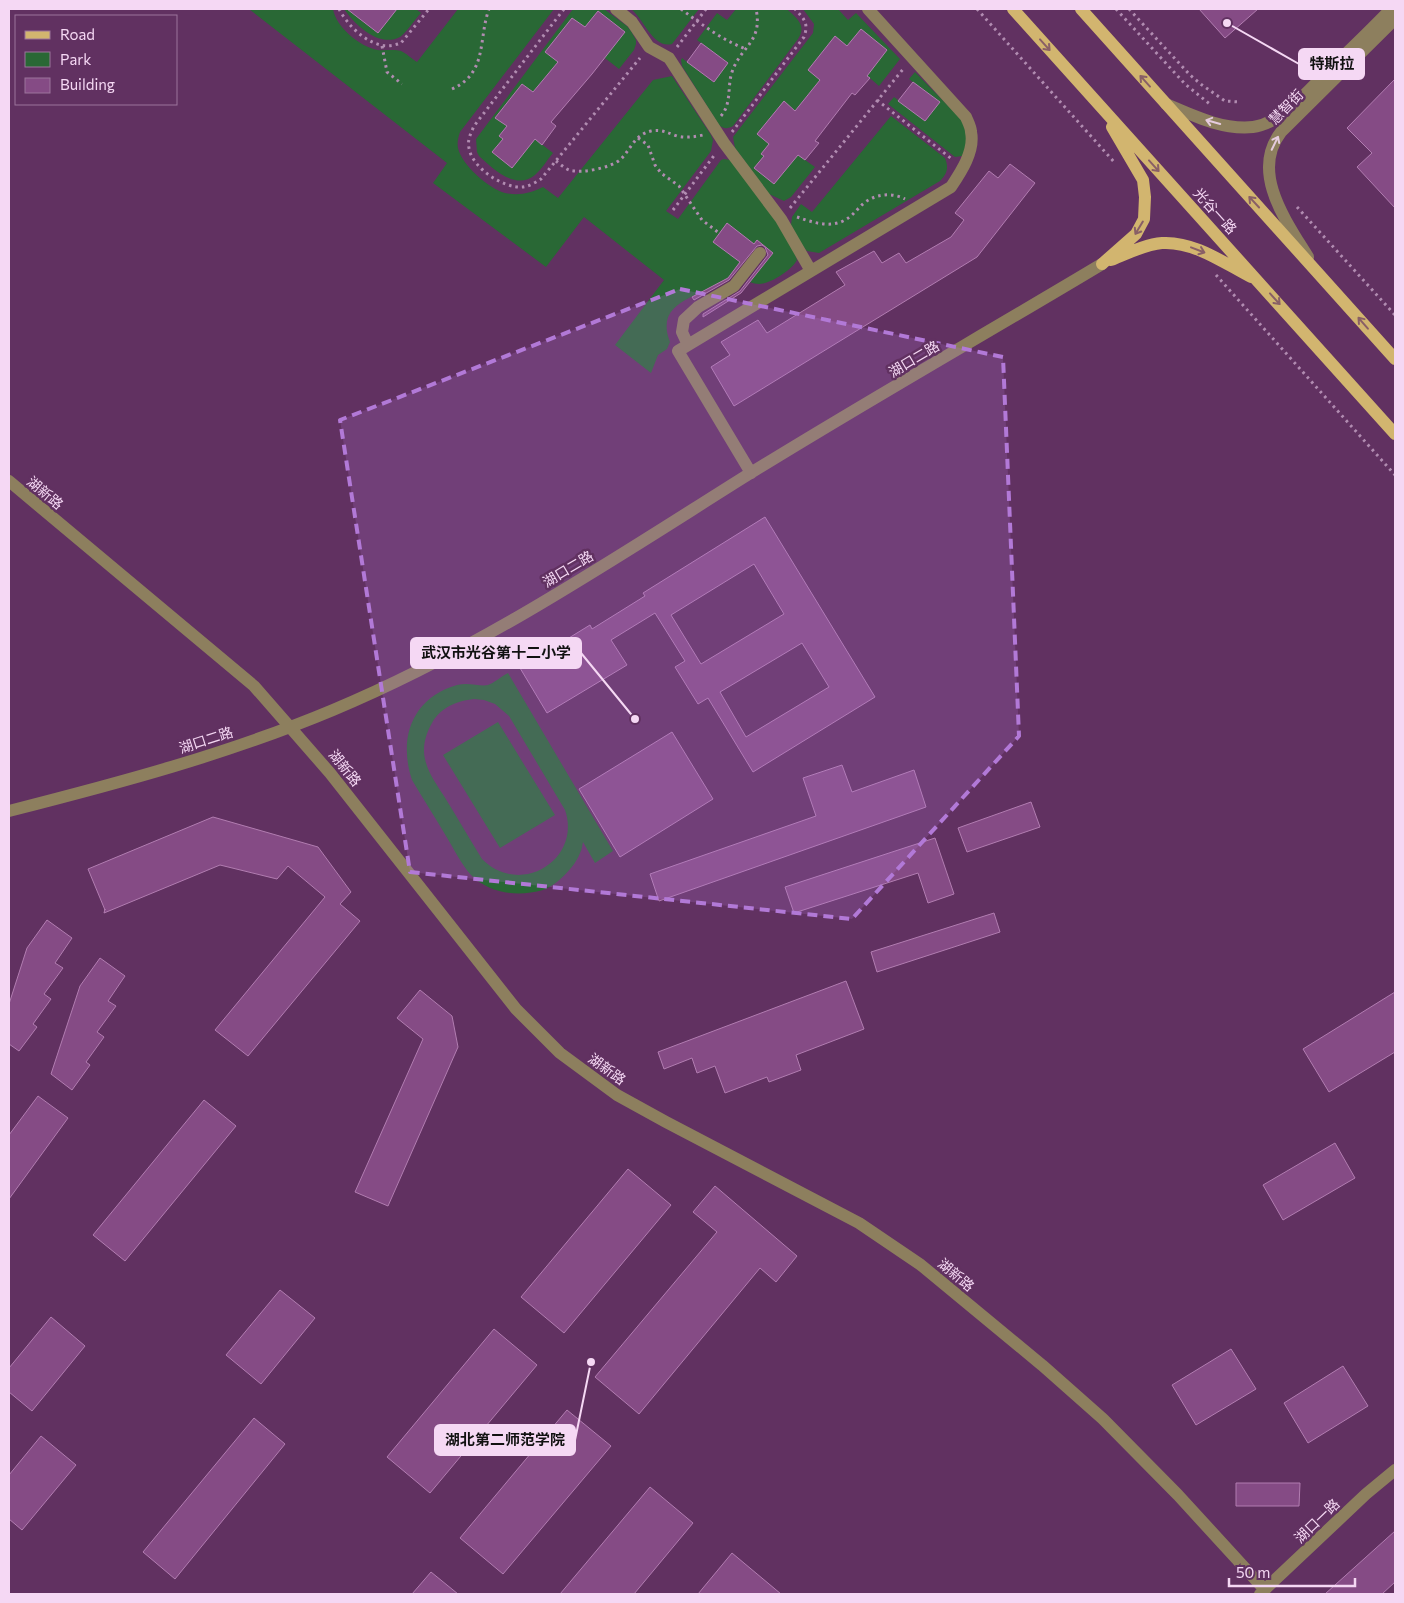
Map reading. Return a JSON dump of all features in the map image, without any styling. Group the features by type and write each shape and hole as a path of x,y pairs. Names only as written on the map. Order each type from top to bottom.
{"main road":[{"name":"光谷一路","path":"1013,9 1395,434"},
{"path":"1081,9 1395,359"},
{"path":"1099,105 1143,180 1145,197 1144,219 1136,234 1102,264"},
{"path":"1102,264 1141,248 1162,242 1201,250 1260,282"}],"street":[{"path":"616,9 632,22 649,47 669,58 724,143 781,219 811,271"},
{"path":"751,473 678,351 951,187 963,168 970,151 972,133 966,117 868,9"},
{"name":"慧智街","path":"1166,104 1212,123 1234,127 1255,127 1270,122 1291,107 1391,9"},
{"name":"慧智街","path":"1314,268 1285,219 1273,194 1270,176 1270,154 1274,142 1282,132 1395,19"},
{"path":"688,345 682,332 684,320 698,307 734,286 760,252"},
{"name":"湖口二路","path":"9,811 156,772 244,744 334,710 434,664 504,625 751,473 1102,264"},
{"name":"湖新路","path":"9,482 254,686 330,773 516,1009 560,1053 617,1095 858,1223 921,1265 1042,1365 1103,1419 1157,1473 1262,1592"},
{"name":"湖口一路","path":"1262,1592 1366,1494 1395,1470"}],"path":[{"path":"339,9 346,22 370,41 382,46 402,44 429,9"},
{"path":"452,88 461,84 473,73 482,45 489,9"},
{"path":"564,9 474,126 469,138 469,150 474,160 494,179 507,186 523,187 541,179 649,47"},
{"path":"680,9 718,36 746,48"},
{"path":"669,58 706,9"},
{"path":"556,161 568,170 583,171 609,165 620,160 637,138 650,131 664,131 690,138 703,135 728,107 728,88 732,70 758,28 756,9"},
{"path":"673,210 804,36 807,28 804,20 795,9"},
{"path":"977,9 1118,167"},
{"path":"1116,9 1185,84 1199,97 1217,109"},
{"path":"1129,9 1190,75 1225,101 1240,102"},
{"path":"382,46 387,72 402,84"},
{"path":"781,219 897,76"},
{"path":"877,100 963,168"},
{"path":"637,138 648,145 655,165 661,173 679,186 702,220 719,233"},
{"path":"781,219 797,217 815,223 836,223 851,217 864,203 876,196 887,194 902,197 918,207"},
{"path":"1292,201 1395,316"},
{"path":"1209,270 1217,276 1395,475"}],"highlighted area":[{"path":"680,289 1003,357 1019,736 852,919 410,872 340,420"}],"green space":[{"path":"249,9 333,9 343,29 356,40 377,50 401,51 417,62 458,9 554,9 460,132 458,148 464,161 470,168 491,187 499,191 515,194 534,191 543,187 558,198 653,80 672,76 713,140 711,151 666,211 678,219 721,160 731,160 768,208 792,247 797,260 786,272 775,279 759,284 750,282 773,253 757,240 754,244 727,223 713,242 740,262 728,278 684,301 675,308 669,317 667,328 670,342 667,349 658,355 651,373 615,345 664,280 584,217 546,267 433,183 447,163"},
{"path":"344,9 357,9 353,14 378,33 397,9 416,9 421,13 400,37 384,40 361,28"},
{"path":"573,9 604,9 631,31 636,40 634,50 619,69 601,55 625,32 598,11 585,27 572,18 545,52 558,62 533,92 522,84 495,117 507,126 499,136 503,139 492,152 512,167 535,139 553,153 535,175 528,179 520,181 505,176 479,156 476,139"},
{"path":"631,9 699,9 672,44 665,44 654,38"},
{"path":"736,9 787,9 800,22 801,34 733,126 726,128 719,125 682,66 681,60 682,58 713,82 728,63 697,40 717,13 727,20"},
{"path":"803,9 838,9 848,20 856,13 900,59 879,86 864,73 877,57 880,59 887,50 861,30 847,46 835,37 808,70 820,80 795,111 783,102 757,134 769,144 761,154 764,156 754,168 774,184 798,155 815,167 791,197 784,201 769,194 735,148 733,137 813,33 814,24"},
{"path":"915,72 963,121 967,134 966,148 962,156 955,157 888,104 894,97 926,121 939,102 909,79"},
{"path":"891,116 945,158 947,171 944,176 940,181 819,253 807,251 791,225 792,217 801,204 812,212"},
{"path":"508,673 613,851 595,863 583,842 578,858 570,870 559,880 543,890 524,893 496,890 479,881 467,871 412,780 408,764 408,735 412,722 419,710 429,699 457,685 488,685","holes":["484,700 495,704 509,716 565,810 568,828 565,844 556,857 544,868 530,874 514,875 497,870 482,859 433,779 425,759 424,745 426,736 436,717 445,709 462,701"]},
{"path":"498,722 555,815 500,848 443,755"}],"building":[{"path":"347,9 397,9 378,33"},
{"path":"1199,9 1258,9 1225,38"},
{"path":"598,11 625,32 551,122 556,126 542,145 535,139 512,168 492,152 503,139 499,136 507,126 495,118 522,84 533,92 558,62 545,52 572,18 585,27"},
{"path":"861,29 887,50 867,76 870,78 855,95 852,93 815,141 819,143 805,160 798,155 774,184 754,168 764,156 761,154 769,144 757,134 784,101 795,111 820,80 808,70 835,36 847,46"},
{"path":"701,43 728,63 714,82 687,62"},
{"path":"1395,79 1395,208 1357,167 1372,153 1347,128"},
{"path":"913,82 940,102 925,121 898,101"},
{"path":"1010,164 1035,183 977,257 734,406 711,367 730,355 721,342 758,320 767,333 845,285 836,272 874,251 882,263 899,253 906,263 951,237 964,220 955,213 989,171 998,178"},
{"path":"727,223 754,244 757,240 773,253 741,293 703,317 703,314 740,291 768,255 765,247 762,245 757,246 729,280 694,300 692,297 728,278 740,262 713,242"},
{"path":"765,517 875,697 753,772 708,698 698,704 675,667 685,661 655,613 611,640 627,665 547,713 520,668 590,625 592,629 645,596 643,593","holes":["754,564 784,614 701,664 671,615","802,643 829,687 746,737 720,692"]},
{"path":"672,732 713,799 620,857 579,789"},
{"path":"842,765 852,792 914,770 926,807 659,901 650,874 816,816 803,778"},
{"path":"1031,802 1040,827 967,852 958,828"},
{"path":"213,817 318,847 351,892 340,904 360,921 248,1056 215,1030 325,897 288,866 277,879 220,865 104,913 105,910 88,869"},
{"path":"935,838 954,894 928,903 918,873 794,913 785,887"},
{"path":"994,913 1000,932 877,972 871,952"},
{"path":"47,920 72,938 55,963 63,968 44,994 51,999 33,1024 37,1027 19,1051 9,1044 9,1004 27,948"},
{"path":"100,958 125,976 108,1001 116,1006 97,1032 104,1037 86,1062 90,1065 72,1090 51,1074 80,986"},
{"path":"846,981 864,1029 796,1055 801,1070 769,1082 767,1077 725,1093 715,1066 697,1073 692,1058 664,1069 658,1052"},
{"path":"420,990 452,1016 458,1047 388,1206 355,1192 423,1039 397,1018"},
{"path":"1395,992 1395,1052 1329,1092 1303,1049"},
{"path":"38,1096 68,1118 9,1199 9,1135"},
{"path":"204,1100 236,1126 125,1261 93,1235"},
{"path":"1335,1143 1355,1178 1283,1220 1263,1185"},
{"path":"628,1169 671,1205 564,1333 521,1297"},
{"path":"715,1186 797,1256 776,1282 760,1268 639,1414 595,1377 717,1232 693,1212"},
{"path":"280,1290 315,1318 261,1384 226,1355"},
{"path":"51,1317 85,1346 32,1411 9,1392 9,1368"},
{"path":"494,1329 537,1365 430,1493 387,1457"},
{"path":"1231,1349 1256,1389 1196,1425 1172,1385"},
{"path":"1343,1366 1368,1406 1308,1443 1284,1403"},
{"path":"567,1410 611,1446 503,1574 460,1538"},
{"path":"254,1418 285,1444 175,1579 143,1552"},
{"path":"41,1436 76,1465 22,1530 9,1519 9,1475"},
{"path":"1236,1483 1300,1483 1299,1506 1236,1506"},
{"path":"650,1487 693,1523 634,1594 560,1594"},
{"path":"1395,1531 1395,1582 1382,1594 1325,1594"},
{"path":"732,1553 781,1594 698,1594"},
{"path":"431,1572 458,1594 412,1594"}],"place":[{"name":"特斯拉","path":"1227,23"},
{"name":"武汉市光谷第十二小学","path":"635,719"},
{"name":"湖北第二师范学院","path":"591,1362"}]}
